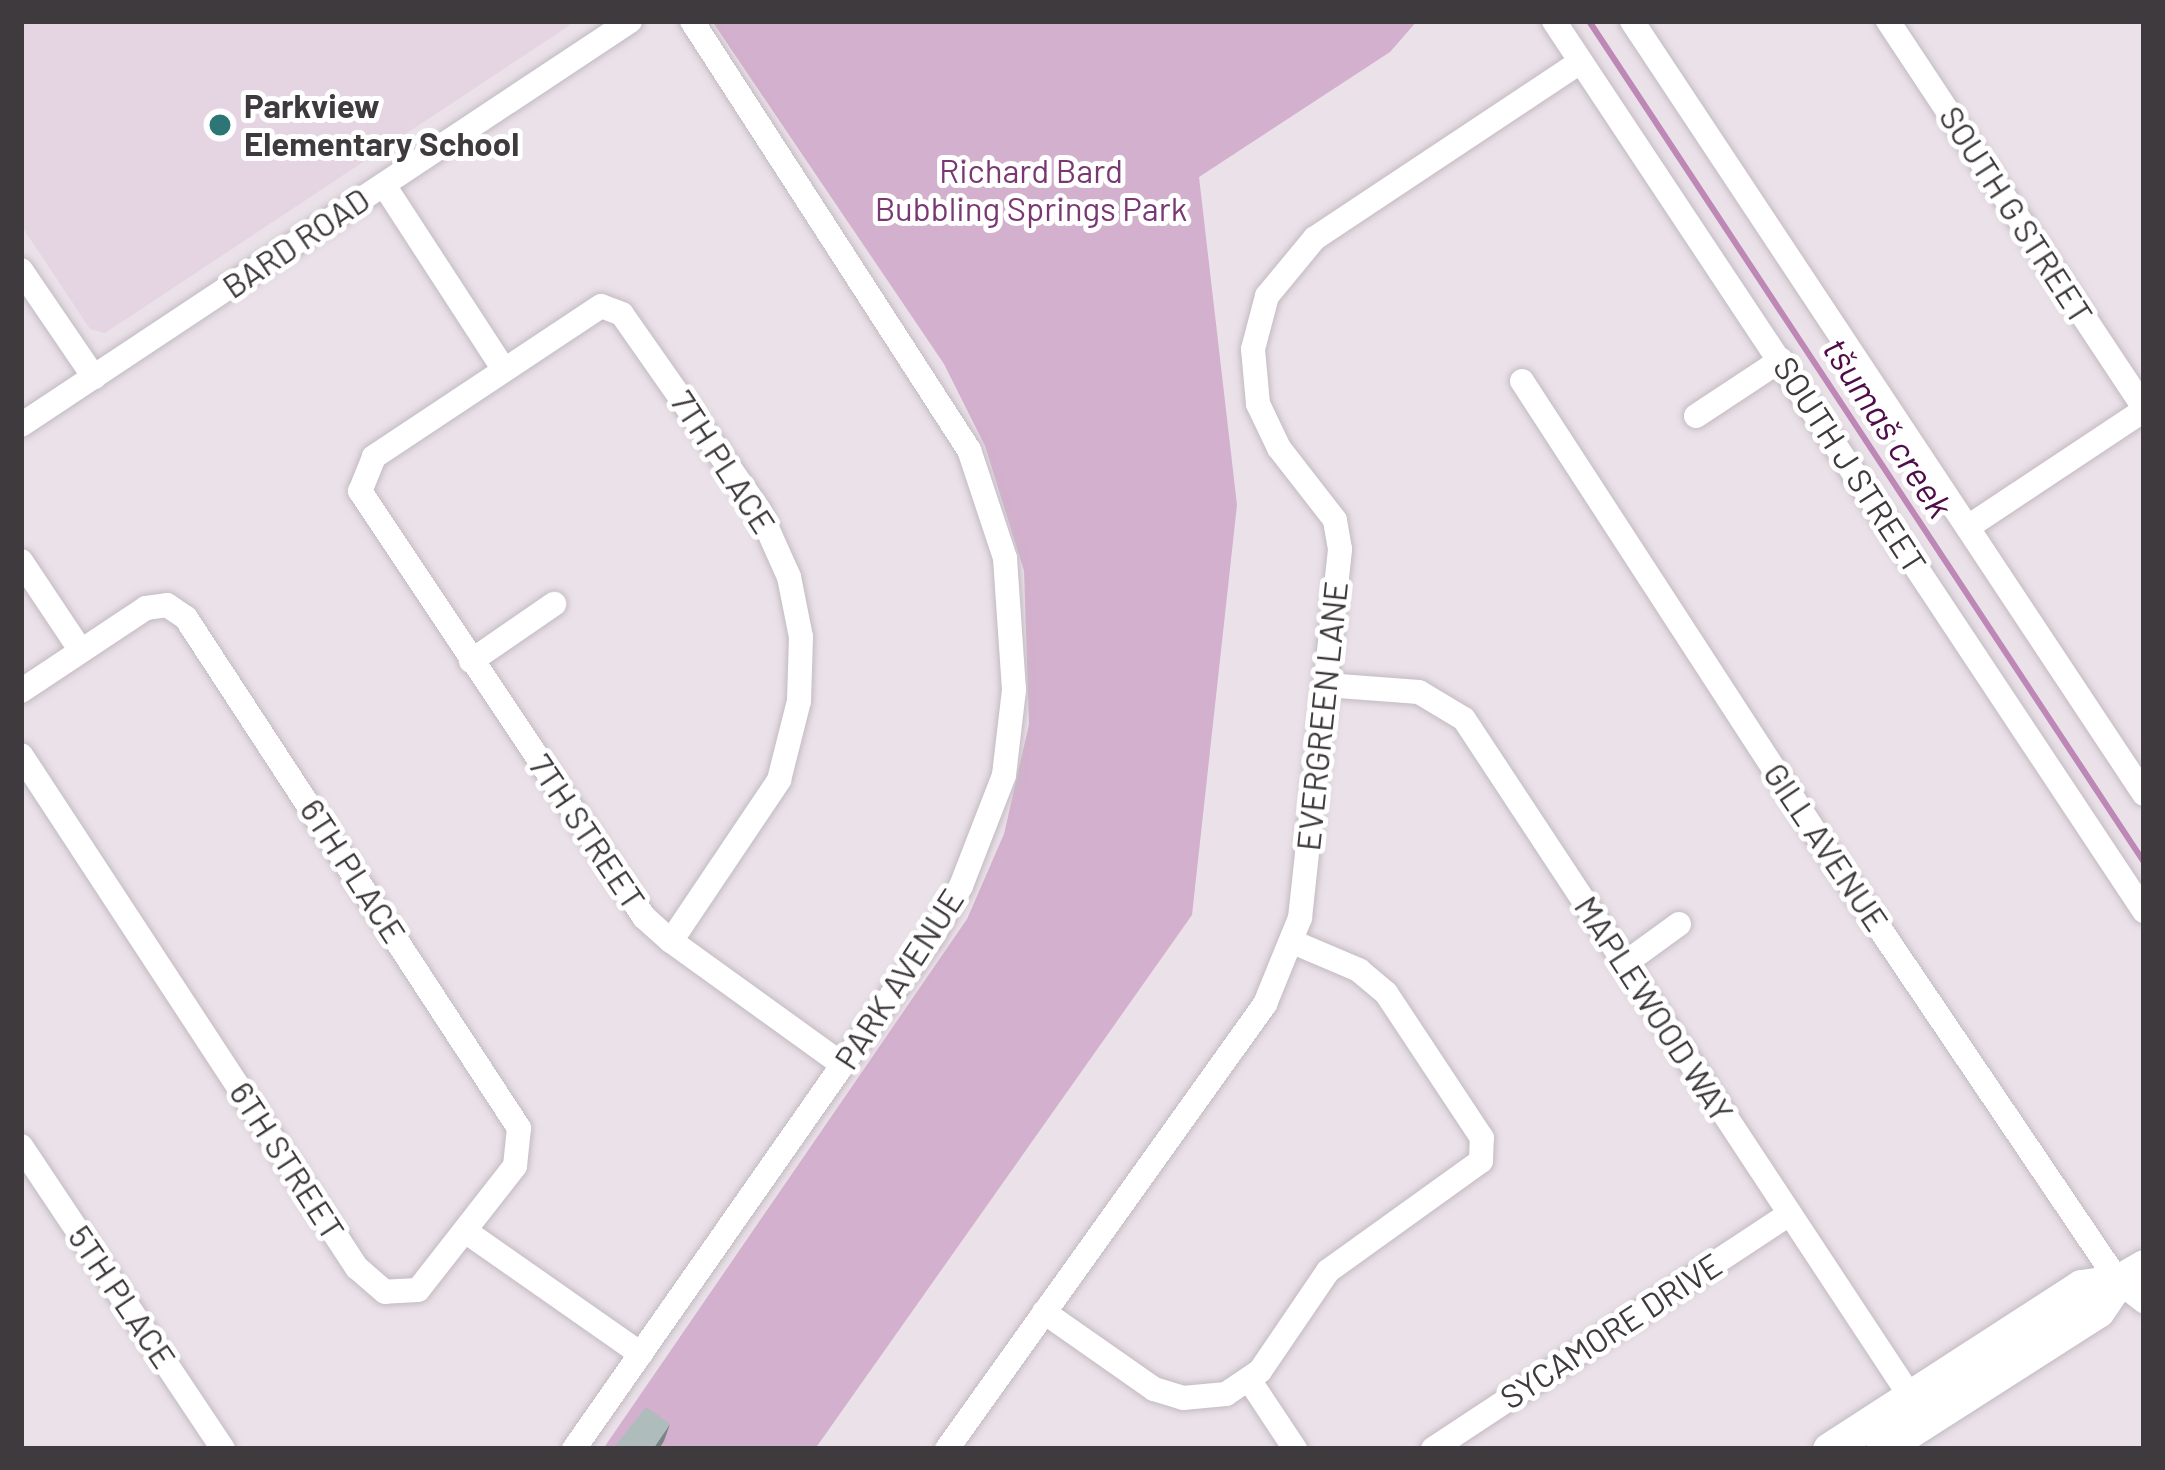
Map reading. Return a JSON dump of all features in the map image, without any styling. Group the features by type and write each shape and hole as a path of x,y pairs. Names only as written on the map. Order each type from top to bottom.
{"main road":[{"path":"1828,1449 1918,1407 2080,1286 2136,1283"},
{"path":"1882,1449 1918,1407"}],"street":[{"name":"BARD ROAD","path":"21,425 630,21"},
{"name":"PARK AVENUE","path":"574,1449 843,1065 961,886 1004,776 1014,690 1005,558 950,411 692,21"},
{"name":"SOUTH J STREET","path":"1554,21 2144,911"},
{"name":"SOUTH J STREET","path":"1632,21 2144,794"},
{"name":"SOUTH G STREET","path":"1888,21 2144,409"},
{"name":"EVERGREEN LANE","path":"947,1449 1264,1004 1293,942 1340,549 1335,520 1279,448 1258,404 1253,349 1268,296 1315,238 1580,62"},
{"path":"383,185 502,368"},
{"path":"21,270 94,377"},
{"name":"7TH PLACE","path":"502,368 590,309 622,314 759,510 789,577 802,674 793,738 755,823 671,941"},
{"path":"1696,416 1781,360"},
{"name":"7TH STREET","path":"502,368 374,457 360,477 360,491 625,892 671,941 843,1065"},
{"name":"GILL AVENUE","path":"1522,381 2136,1283"},
{"path":"1968,527 2144,409"},
{"path":"21,561 81,651 21,691"},
{"name":"6TH PLACE","path":"81,651 157,603 178,609 200,638 519,1128 520,1156 468,1233"},
{"path":"472,661 554,604"},
{"name":"MAPLEWOOD WAY","path":"1326,685 1419,692 1451,707 1918,1407"},
{"name":"6TH STREET","path":"21,755 357,1268 385,1292 418,1290 468,1233"},
{"path":"1624,964 1679,924"},
{"path":"1044,1312 1168,1396 1210,1397 1250,1381 1328,1271 1474,1170 1484,1150 1386,993 1359,970 1293,942"},
{"name":"5TH PLACE","path":"21,1146 223,1449"},
{"name":"SYCAMORE DRIVE","path":"1433,1449 1789,1214"},
{"path":"468,1233 640,1354"},
{"path":"1250,1381 1295,1449"}],"shaded area":[{"name":"Parkview Elementary School","path":"21,21 567,21 570,25 105,333 90,329 21,225"}],"green space":[{"name":"Richard Bard Bubbling Springs Park","path":"712,21 1417,21 1390,52 1199,177 1237,505 1192,915 815,1449 603,1449 967,919 1004,834 1029,724 1024,571 985,446 944,364"}],"building":[{"path":"646,1407 670,1424 653,1449 613,1449"}],"waterway":[{"name":"tšumaš creek","path":"1589,21 2144,862"}],"place":[{"name":"Parkview Elementary School","path":"220,125"}]}
